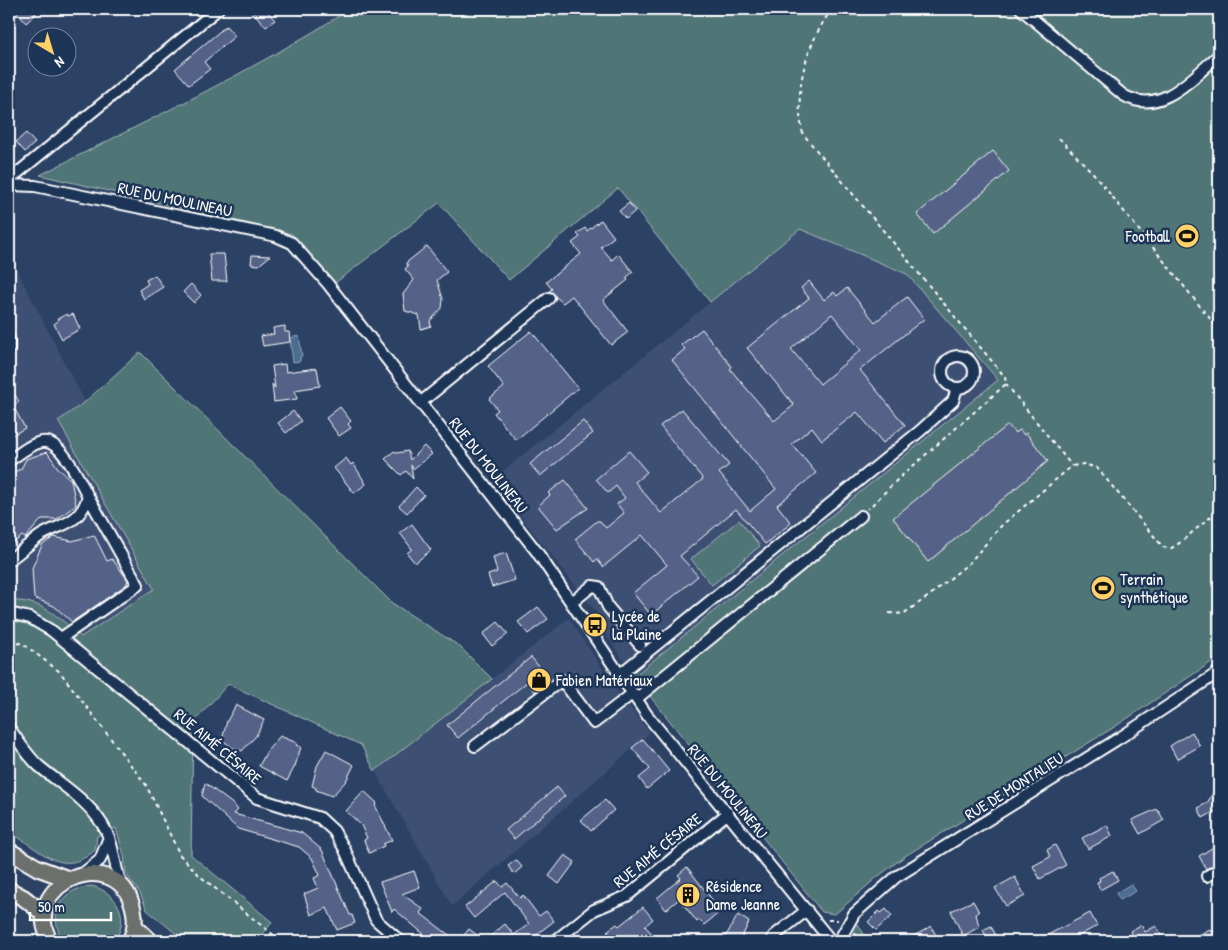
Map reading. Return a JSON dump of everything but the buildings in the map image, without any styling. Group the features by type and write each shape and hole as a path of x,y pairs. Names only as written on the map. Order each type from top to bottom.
{"highway":[{"path":"9,851 38,868 74,877"},
{"path":"9,890 24,898 44,914"}],"main road":[{"path":"50,941 45,927 44,914 52,894 74,877 104,876 124,889 131,900 135,912 135,926 129,941"},
{"path":"135,926 151,941"}],"street":[{"path":"9,180 218,9"},
{"path":"1021,9 1123,95 1141,102 1161,100 1219,55"},
{"name":"RUE DU MOULINEAU","path":"9,185 35,186 285,239 292,243 328,284 537,552 634,696 831,941"},
{"path":"420,403 549,298"},
{"path":"9,339 9,349"},
{"path":"619,675 920,431 953,401 957,388"},
{"path":"9,462 32,445 44,441 54,444 62,451 138,585 61,638"},
{"path":"9,560 42,535 54,531 76,517 85,507 88,496"},
{"path":"475,746 562,680 594,724 634,696 861,516"},
{"path":"571,603 592,586 599,587 608,607 640,645"},
{"name":"RUE AIMÉ CÉSAIRE","path":"9,613 30,618 61,638 257,798 320,818 334,831 344,848 376,920 400,941"},
{"name":"RUE DE MONTALIEU","path":"839,941 854,914 896,877 1122,737 1219,672"},
{"path":"9,728 38,765 85,800 103,825 114,848 117,875 124,889"},
{"name":"RUE AIMÉ CÉSAIRE","path":"555,941 594,910 626,896 728,813"},
{"path":"74,877 100,860 108,837"},
{"path":"1207,876 1219,869"},
{"path":"771,941 774,936 807,910"}],"path":[{"path":"832,9 821,23 807,54 799,116 803,134 1005,377 1006,384 1072,466"},
{"path":"1059,138 1094,174 1219,330"},
{"path":"861,516 896,480 1006,384"},
{"path":"889,613 903,614 929,596 970,562 1002,525 1072,466 1084,464 1097,468 1163,548 1170,549 1177,545 1219,510"},
{"path":"9,644 22,643 60,672 146,785 180,855 201,876 281,941"},
{"path":"825,918 836,921 841,918"}],"shaded area":[{"path":"800,229 907,274 998,381 634,676 594,617 597,613 492,480"},
{"path":"9,255 85,402 58,422 154,589 81,637 56,614 9,601"},
{"path":"299,336 302,356 300,361 293,362 290,338"},
{"path":"569,618 612,684 650,733 452,906 375,771"},
{"path":"1131,884 1136,891 1120,900 1116,893"}],"green space":[{"path":"350,9 1219,9 1219,657 1116,726 905,856 876,878 835,914 822,912 634,676 998,380 907,274 800,229 710,302 618,188 509,280 439,203 335,283 292,234 40,175 236,75"},
{"path":"140,352 392,603 459,646 492,679 375,771 361,745 228,684 193,723 191,855 272,922 258,941 185,941 147,910 140,893 126,874 124,855 116,828 97,836 95,850 83,858 72,862 61,862 51,858 9,832 9,601 20,601 40,606 57,616 81,637 154,589 58,421 85,402"},
{"path":"739,520 760,546 712,585 691,559"},
{"path":"92,886 101,889 115,900 121,915 119,932 114,941 63,941 56,921 60,904 72,892"},
{"path":"858,924 868,941 849,941"}],"place":[{"name":"Football","path":"1187,236"},
{"name":"Terrain synthétique","path":"1103,588"},
{"name":"Lycée de la Plaine","path":"595,625"},
{"name":"Fabien Matériaux","path":"539,680"},
{"name":"Résidence Dame Jeanne","path":"688,895"}]}
